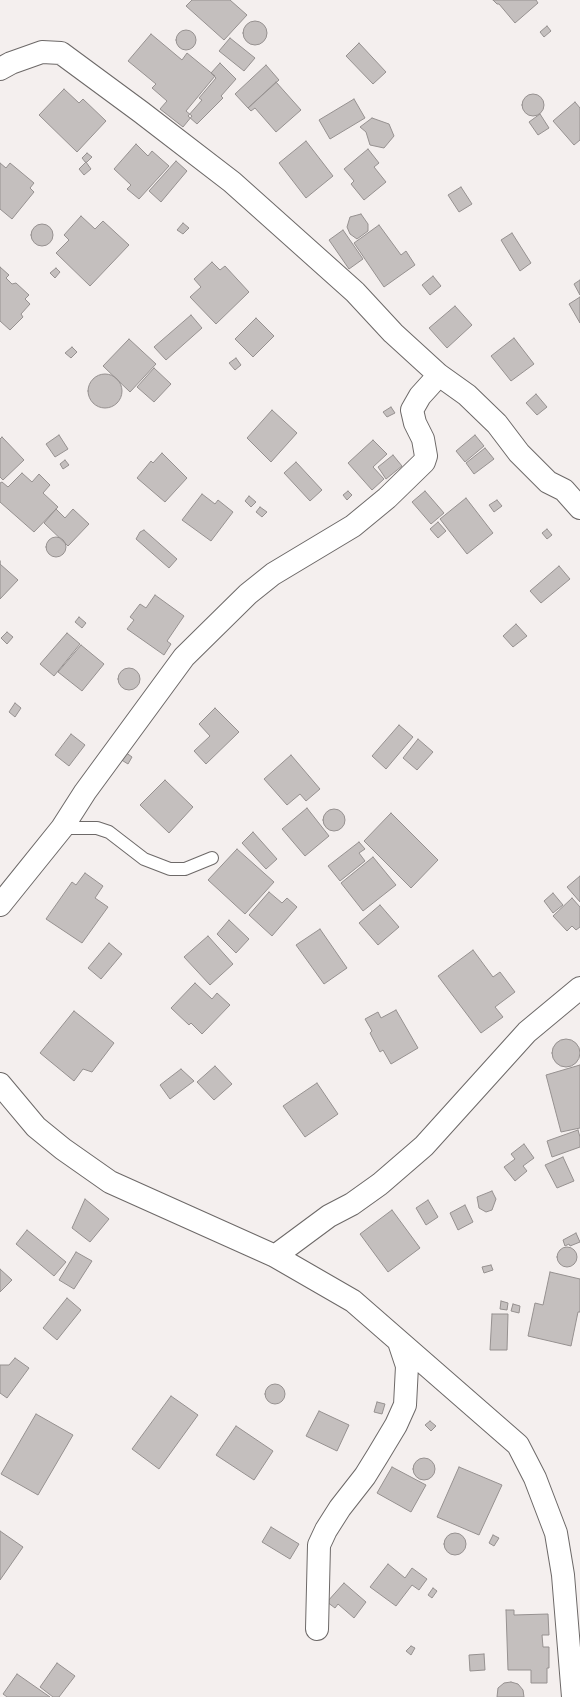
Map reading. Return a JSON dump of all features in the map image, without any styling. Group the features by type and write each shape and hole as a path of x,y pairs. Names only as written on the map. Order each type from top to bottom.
{"street":[{"path":"0,69 11,63 42,52 61,53 141,112 232,182 355,292 393,333 439,375 467,395 497,424 519,453 548,482 564,490 580,508"},
{"path":"0,905 62,828 85,792 184,657 248,594 273,574 353,526 387,498 424,462 426,456 423,439 415,423 412,410 420,396 439,375"},
{"path":"275,1256 329,1216 352,1204 380,1184 424,1146 527,1032 580,988"},
{"path":"0,1086 36,1126 63,1149 110,1182 275,1256 353,1302 518,1445 535,1478 556,1533 562,1575 573,1697"},
{"path":"317,1629 319,1545 326,1530 340,1508 365,1476 382,1449 405,1406 407,1366 399,1342"}],"lane":[{"path":"62,828 97,828 109,832 144,859 170,869 185,869 212,858"}],"building":[{"path":"192,0 230,0 247,15 224,40 186,6"},
{"path":"493,0 536,0 538,3 515,23 499,4"},
{"path":"255,21 264,24 267,33 264,42 255,45 246,42 243,33 246,24"},
{"path":"547,26 551,31 544,37 540,32"},
{"path":"186,30 193,33 196,40 193,47 186,50 179,47 176,40 179,33"},
{"path":"151,34 182,60 187,53 215,76 186,111 192,116 183,127 160,109 167,101 152,88 156,84 128,61"},
{"path":"230,38 255,58 244,71 219,51"},
{"path":"359,43 386,72 373,84 346,56"},
{"path":"220,63 236,79 221,96 223,98 197,124 188,116 202,100 199,98 216,78 211,73"},
{"path":"266,65 279,80 248,108 235,94"},
{"path":"276,82 301,110 276,132 255,108 251,111 248,108"},
{"path":"64,89 79,103 83,99 106,121 77,152 39,115"},
{"path":"533,94 541,97 544,105 541,113 533,116 525,113 522,105 525,97"},
{"path":"354,99 365,118 330,139 319,120"},
{"path":"575,102 580,108 580,140 574,145 553,121"},
{"path":"540,114 549,128 538,135 529,122"},
{"path":"372,118 389,124 394,136 384,148 370,145 366,132 360,127"},
{"path":"306,141 333,176 306,198 279,163"},
{"path":"136,144 148,156 152,151 169,166 139,199 127,189 131,185 114,169"},
{"path":"368,149 379,163 374,167 386,182 364,200 351,184 354,181 344,169"},
{"path":"87,153 92,157 86,163 82,158"},
{"path":"176,161 187,171 161,202 149,191"},
{"path":"86,162 91,169 84,175 79,169"},
{"path":"0,163 6,168 10,163 34,183 30,188 34,192 12,219 0,209"},
{"path":"461,187 472,204 459,212 448,195"},
{"path":"361,214 368,224 368,231 357,239 350,234 347,227 350,217"},
{"path":"81,216 95,229 103,221 129,245 90,286 56,253 69,240 64,235"},
{"path":"183,223 189,228 183,234 177,230"},
{"path":"42,224 50,227 53,235 50,243 42,246 34,243 31,235 34,227"},
{"path":"379,225 401,255 406,251 415,265 384,287 354,243"},
{"path":"343,230 363,259 349,269 329,240"},
{"path":"512,233 531,263 520,271 501,240"},
{"path":"212,262 220,270 225,266 249,292 216,324 190,297 201,287 194,279"},
{"path":"0,267 9,275 6,278 12,284 16,283 29,295 25,299 30,304 21,314 23,317 10,330 0,321"},
{"path":"56,268 60,272 55,278 50,273"},
{"path":"433,276 441,286 430,295 422,285"},
{"path":"580,280 580,295 574,284"},
{"path":"580,297 580,323 569,304"},
{"path":"455,306 472,325 447,348 429,328"},
{"path":"191,315 202,328 166,360 154,347"},
{"path":"256,318 274,336 253,357 235,339"},
{"path":"514,338 534,364 511,381 491,356"},
{"path":"129,339 156,364 130,392 103,366"},
{"path":"72,347 77,352 71,358 65,353"},
{"path":"236,358 241,365 235,370 229,363"},
{"path":"154,368 171,384 154,402 137,387"},
{"path":"105,374 117,379 122,391 117,403 105,408 93,403 88,391 93,379"},
{"path":"536,394 547,407 537,415 526,403"},
{"path":"391,407 395,413 387,417 383,412"},
{"path":"272,410 297,433 271,462 247,438"},
{"path":"59,435 68,449 55,457 46,444"},
{"path":"475,435 484,446 465,462 456,451"},
{"path":"2,437 24,460 3,480 0,477 0,439"},
{"path":"373,440 387,454 373,467 384,479 372,490 348,463"},
{"path":"485,448 494,459 474,474 466,463"},
{"path":"162,453 187,478 165,502 137,478 151,461 153,463"},
{"path":"393,455 402,466 386,479 378,467"},
{"path":"65,460 69,465 63,469 60,464"},
{"path":"296,462 322,490 310,501 284,473"},
{"path":"22,473 32,482 39,474 50,485 43,493 58,507 34,532 0,502 0,483 2,482 8,487"},
{"path":"348,491 352,495 347,500 343,495"},
{"path":"425,491 444,513 431,524 412,502"},
{"path":"202,494 215,504 218,500 233,512 211,541 182,520"},
{"path":"249,496 256,502 251,507 245,501"},
{"path":"466,498 493,533 467,554 440,519"},
{"path":"497,500 502,506 494,512 489,505"},
{"path":"260,507 267,512 262,517 256,512"},
{"path":"56,509 65,518 73,509 89,524 68,546 44,523"},
{"path":"438,522 446,531 438,538 430,529"},
{"path":"547,529 552,535 547,539 542,533"},
{"path":"144,530 177,559 169,568 136,539 140,532"},
{"path":"56,537 63,540 66,547 63,554 56,557 49,554 46,547 49,540"},
{"path":"0,564 18,580 0,599"},
{"path":"559,566 570,579 541,603 530,591"},
{"path":"155,595 184,616 167,641 171,644 164,655 127,629 134,620 130,617 140,604 146,608"},
{"path":"79,617 86,623 82,628 75,622"},
{"path":"516,624 527,636 513,647 503,636"},
{"path":"7,632 13,637 7,644 1,638"},
{"path":"67,633 80,644 54,676 40,664"},
{"path":"81,645 104,664 82,691 58,672"},
{"path":"125,668 133,668 140,675 140,683 133,690 125,690 118,683 118,675"},
{"path":"15,703 21,708 15,717 9,712"},
{"path":"215,708 239,732 206,764 194,751 210,736 199,724"},
{"path":"399,725 413,737 386,769 372,756"},
{"path":"71,734 85,745 69,766 55,755"},
{"path":"418,739 433,752 417,770 403,758"},
{"path":"125,752 132,757 128,764 120,759"},
{"path":"291,755 320,789 306,801 300,794 287,805 264,779"},
{"path":"165,780 193,807 169,833 140,805"},
{"path":"307,808 329,836 305,856 282,829"},
{"path":"330,809 338,809 345,816 345,824 338,831 330,831 323,824 323,816"},
{"path":"391,813 438,860 411,888 364,841"},
{"path":"253,832 277,859 266,869 242,843"},
{"path":"359,842 365,849 359,853 365,861 340,881 328,866"},
{"path":"237,849 274,882 245,914 208,880"},
{"path":"373,857 396,885 363,911 341,883"},
{"path":"85,873 103,886 95,898 108,907 82,943 46,919 72,882 76,885"},
{"path":"580,876 580,902 567,887"},
{"path":"269,892 282,903 287,898 297,907 272,936 249,915"},
{"path":"553,893 563,905 553,913 544,901"},
{"path":"572,898 580,907 580,927 576,930 572,926 567,931 553,916"},
{"path":"380,905 399,927 378,945 359,923"},
{"path":"229,920 249,939 236,953 217,934"},
{"path":"320,929 347,968 324,984 296,945"},
{"path":"208,936 233,964 210,985 184,957"},
{"path":"109,943 122,954 101,979 88,968"},
{"path":"473,950 493,977 500,972 515,992 495,1007 503,1017 481,1033 438,976"},
{"path":"195,983 212,999 217,993 230,1005 202,1034 191,1023 189,1025 171,1008"},
{"path":"396,1010 418,1048 391,1064 383,1050 380,1052 370,1033 372,1031 365,1019 378,1012 381,1018"},
{"path":"74,1011 114,1043 92,1072 83,1069 74,1081 40,1053"},
{"path":"566,1039 576,1043 580,1053 576,1063 566,1067 556,1063 552,1053 556,1043"},
{"path":"580,1065 580,1128 561,1132 546,1075"},
{"path":"215,1066 232,1084 214,1100 197,1082"},
{"path":"181,1069 194,1081 170,1099 160,1085"},
{"path":"317,1083 338,1114 305,1137 283,1106"},
{"path":"578,1130 580,1147 552,1157 547,1141"},
{"path":"524,1144 534,1158 523,1166 527,1171 515,1181 504,1167 515,1159 511,1154"},
{"path":"563,1157 574,1181 557,1188 545,1165"},
{"path":"492,1191 496,1199 492,1210 486,1212 479,1208 477,1197"},
{"path":"85,1199 109,1219 90,1242 72,1228"},
{"path":"428,1200 438,1217 426,1225 416,1208"},
{"path":"465,1205 473,1222 458,1230 450,1213"},
{"path":"392,1210 420,1248 388,1272 360,1234"},
{"path":"27,1230 66,1262 54,1276 16,1244"},
{"path":"576,1233 580,1242 570,1246 569,1244 565,1246 563,1240"},
{"path":"563,1247 571,1247 577,1253 577,1261 571,1267 563,1267 557,1261 557,1253"},
{"path":"76,1252 92,1261 74,1289 59,1280"},
{"path":"491,1265 493,1270 484,1273 482,1267"},
{"path":"0,1269 12,1280 0,1292"},
{"path":"550,1272 580,1279 580,1312 578,1312 571,1346 528,1336 535,1303 543,1305"},
{"path":"67,1298 81,1310 57,1340 43,1328"},
{"path":"501,1301 508,1303 507,1310 500,1309"},
{"path":"513,1304 520,1306 519,1313 511,1311"},
{"path":"492,1314 508,1314 507,1350 490,1350"},
{"path":"15,1358 29,1368 7,1398 0,1393 0,1365 9,1365"},
{"path":"275,1384 282,1387 285,1394 282,1401 275,1404 268,1401 265,1394 268,1387"},
{"path":"171,1396 198,1415 159,1469 132,1449"},
{"path":"377,1402 385,1404 382,1414 374,1412"},
{"path":"319,1411 349,1425 337,1451 306,1436"},
{"path":"36,1414 73,1435 38,1495 1,1474"},
{"path":"430,1421 436,1426 431,1431 425,1425"},
{"path":"236,1426 273,1451 254,1480 216,1455"},
{"path":"424,1458 432,1461 435,1469 432,1477 424,1480 416,1477 413,1469 416,1461"},
{"path":"392,1467 426,1485 411,1512 377,1493"},
{"path":"459,1467 502,1485 479,1535 437,1517"},
{"path":"271,1527 299,1544 290,1559 262,1542"},
{"path":"0,1531 23,1547 0,1580"},
{"path":"455,1533 463,1536 466,1544 463,1552 455,1555 447,1552 444,1544 447,1536"},
{"path":"493,1535 499,1538 494,1546 489,1543"},
{"path":"388,1564 405,1578 412,1568 427,1579 419,1590 412,1585 396,1606 370,1587"},
{"path":"344,1583 366,1602 354,1618 338,1604 335,1608 327,1602"},
{"path":"433,1588 437,1591 432,1598 428,1595"},
{"path":"506,1610 514,1610 514,1615 548,1614 549,1635 542,1635 543,1647 549,1647 547,1683 531,1683 531,1670 508,1670"},
{"path":"411,1646 415,1648 411,1655 406,1651"},
{"path":"484,1654 485,1670 470,1671 469,1655"},
{"path":"57,1663 75,1676 59,1697 53,1697 40,1687"},
{"path":"17,1674 50,1697 7,1697 3,1694"},
{"path":"511,1682 518,1684 523,1690 524,1697 497,1697 498,1688 504,1683"}]}
